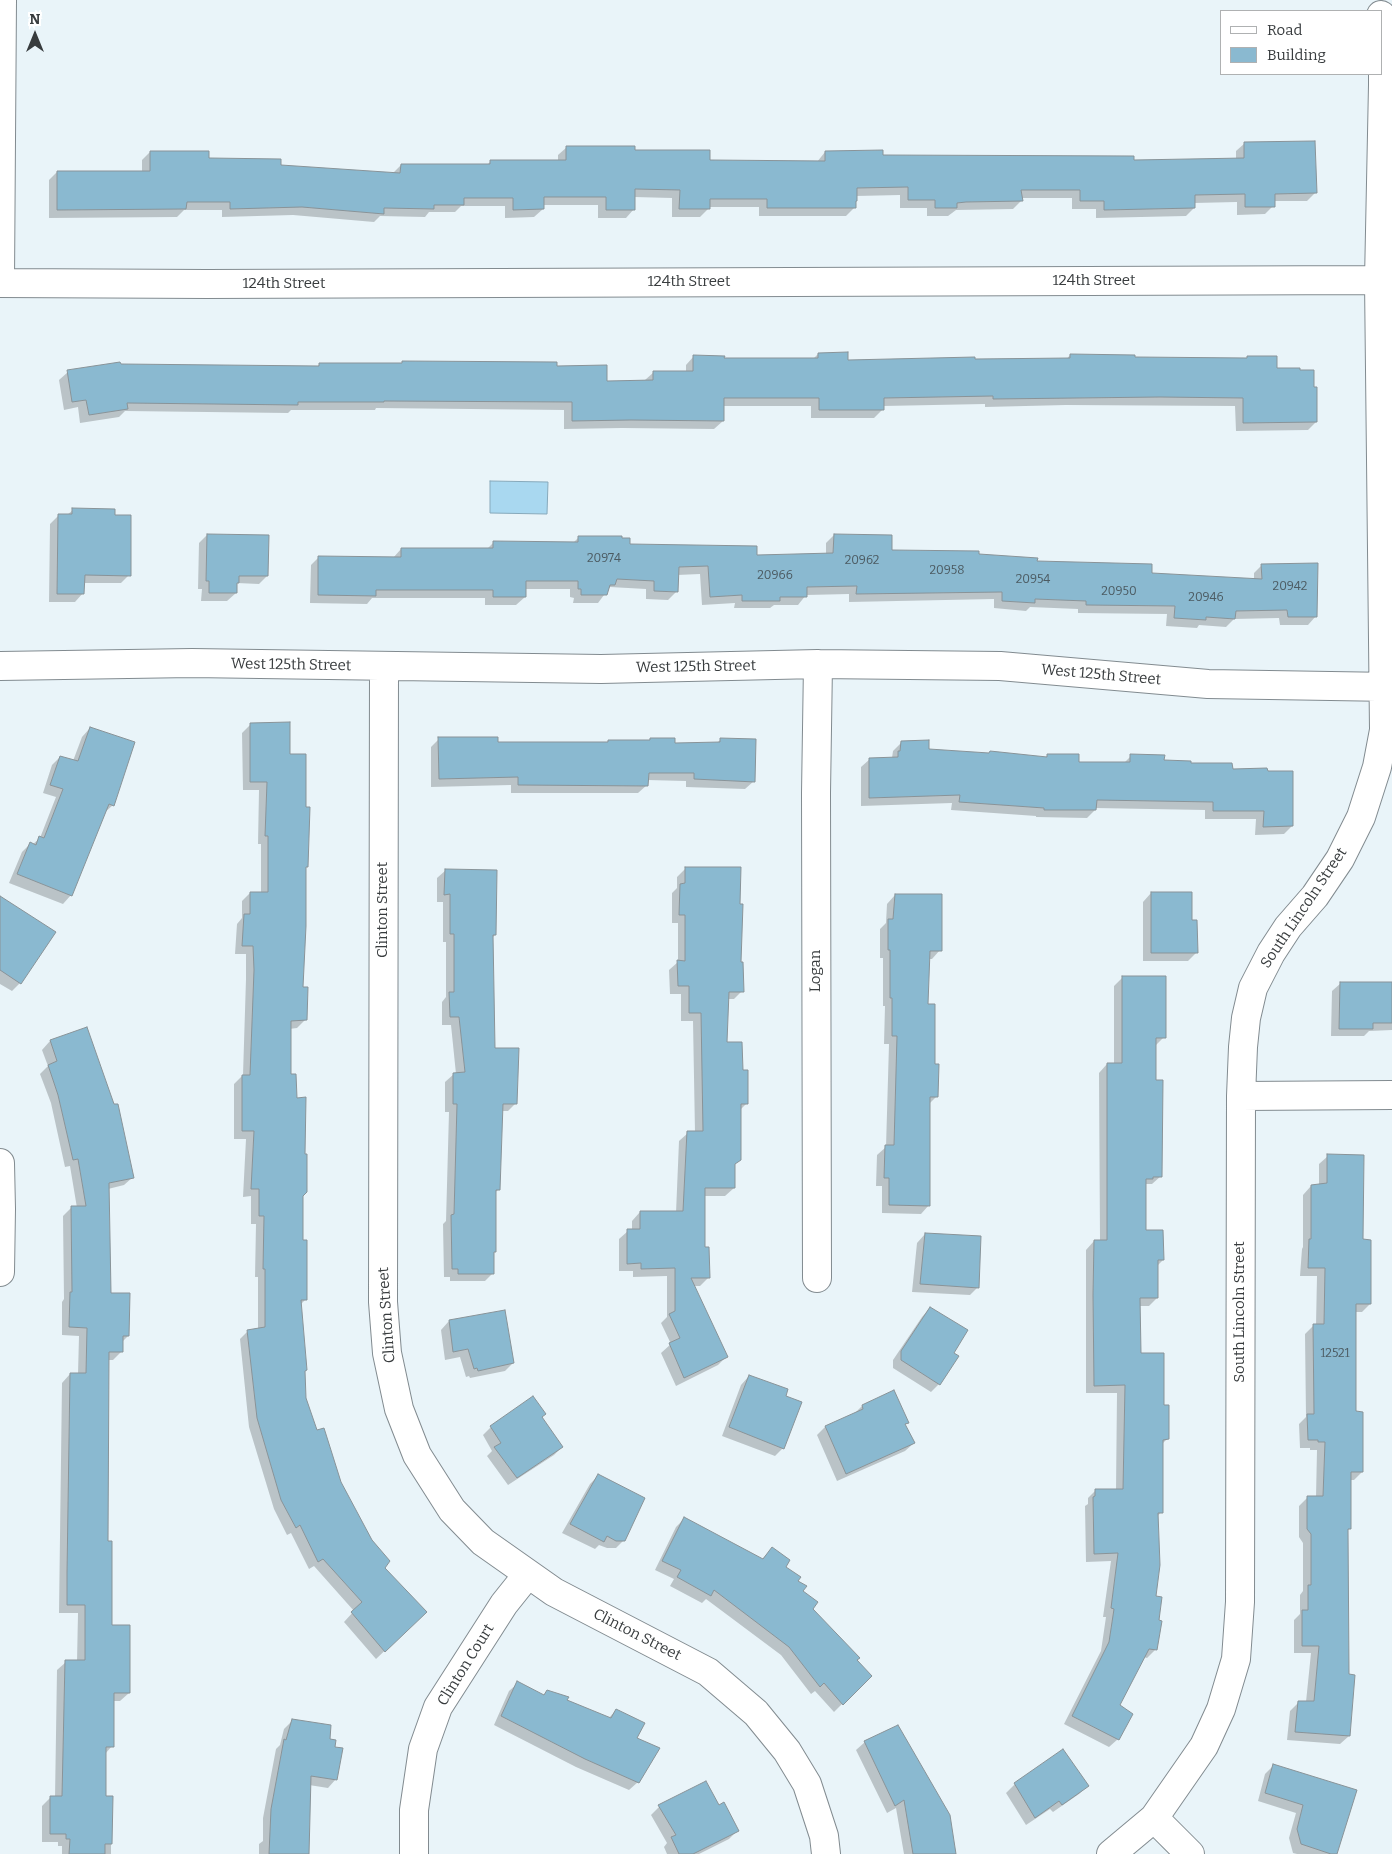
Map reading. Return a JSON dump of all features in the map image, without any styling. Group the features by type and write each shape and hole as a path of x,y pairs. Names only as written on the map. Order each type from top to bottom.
{"street":[{"path":"0,279 2,0"},
{"name":"South Lincoln Street","path":"1111,1854 1154,1818 1204,1746 1221,1709 1236,1659 1240,1602 1241,1096 1246,1018 1253,988 1271,953 1288,927 1316,896 1340,860 1361,817 1377,767 1384,730 1388,687 1379,280 1383,86 1382,22"},
{"name":"124th Street","path":"0,283 1379,280"},
{"name":"West 125th Street","path":"0,666 192,663 601,669 818,664 1000,666 1208,684 1388,687"},
{"name":"Logan","path":"816,1278 816,793 818,664"},
{"name":"Clinton Street","path":"384,667 382,1302 387,1353 399,1409 417,1455 452,1510 483,1542 554,1592 708,1672 756,1713 787,1751 807,1784 824,1836 826,1854"},
{"path":"1241,1096 1392,1095"},
{"path":"0,1162 2,1209 0,1272"},
{"name":"Clinton Court","path":"414,1854 414,1810 423,1749 438,1707 504,1604 528,1574"},
{"path":"1154,1818 1190,1854"}],"water":[{"path":"490,481 548,482 547,514 490,513"}],"building":[{"path":"1315,141 1317,193 1275,194 1275,207 1245,207 1245,194 1195,195 1195,208 1104,210 1104,201 1080,201 1080,190 1021,190 1023,201 966,202 957,203 957,208 935,208 935,200 908,200 908,187 857,188 856,208 767,208 767,199 710,199 710,209 679,209 680,190 635,189 635,210 606,210 606,197 544,197 544,209 513,210 513,198 464,198 464,205 434,205 434,209 384,208 384,214 302,207 230,209 230,202 187,202 186,209 57,210 57,171 150,171 150,151 209,151 209,158 281,159 281,165 400,173 401,164 490,164 490,160 566,160 566,146 635,146 635,150 710,150 710,160 825,161 825,151 883,150 883,155 1134,156 1134,160 1244,158 1244,142"},
{"path":"848,352 848,360 975,357 975,359 1070,358 1070,354 1135,355 1135,357 1247,358 1247,356 1277,356 1277,368 1314,370 1314,387 1317,387 1317,422 1243,423 1243,398 993,399 993,396 884,398 884,410 819,410 819,398 724,398 724,421 572,421 572,402 384,401 298,402 298,405 127,403 128,409 89,415 86,400 72,402 67,370 120,362 121,364 319,366 319,363 402,363 402,361 557,362 557,366 607,365 607,381 653,380 653,371 693,371 693,355 725,356 724,358 818,358 818,353"},
{"path":"72,508 115,509 115,515 131,515 131,576 85,575 84,594 57,594 58,514 72,514"},
{"path":"207,534 269,535 268,576 239,576 237,593 209,593 209,581 206,581"},
{"path":"834,534 892,535 892,550 979,551 979,554 1038,558 1037,561 1152,564 1152,573 1262,579 1261,564 1318,563 1317,617 1288,617 1287,610 1236,611 1235,619 1206,617 1206,620 1174,618 1175,606 1086,605 1086,601 1035,599 1035,603 1002,601 1002,592 856,594 857,586 807,587 807,597 780,597 780,601 742,601 742,595 710,597 708,566 679,567 678,592 654,591 654,581 617,579 615,585 610,585 607,595 581,595 581,589 578,589 578,581 526,581 526,597 493,597 493,590 376,590 376,596 318,595 318,556 401,557 401,548 493,548 493,541 578,542 578,536 622,536 622,538 630,538 630,544 757,546 757,555 833,553"},
{"path":"290,722 290,754 306,754 306,807 310,807 308,867 306,867 303,987 308,987 307,1020 291,1021 291,1074 296,1074 297,1098 306,1097 305,1154 307,1154 307,1192 303,1196 303,1240 307,1240 307,1300 301,1300 307,1370 305,1371 306,1398 317,1430 324,1428 341,1482 372,1540 390,1561 385,1568 427,1612 385,1652 351,1612 362,1602 323,1559 318,1562 300,1525 296,1528 281,1500 257,1418 247,1330 265,1327 265,1269 263,1269 264,1216 259,1216 259,1189 251,1189 254,1131 242,1131 242,1075 250,1075 254,970 253,946 242,946 244,914 250,914 250,892 268,892 268,836 265,836 267,782 250,782 250,723"},
{"path":"90,727 135,742 114,806 109,804 72,896 17,874 30,842 36,845 39,836 44,838 63,789 50,785 60,756 78,761"},
{"path":"438,737 498,737 498,742 608,742 608,740 675,738 675,743 720,742 720,738 756,739 755,782 694,779 694,773 649,773 648,786 518,785 518,777 439,779"},
{"path":"929,740 929,749 989,753 990,751 1047,757 1047,754 1079,754 1079,762 1130,762 1130,754 1165,755 1164,760 1191,761 1191,763 1232,763 1233,769 1267,768 1268,771 1293,771 1293,826 1263,827 1264,811 1213,811 1213,802 1097,800 1096,810 1044,810 1044,808 959,802 960,795 869,798 869,758 898,757 901,741"},
{"path":"685,867 741,867 740,904 743,904 741,962 743,962 744,992 729,992 727,1042 742,1042 743,1070 748,1070 748,1104 741,1104 741,1160 735,1164 735,1188 705,1188 705,1247 709,1247 710,1278 691,1278 728,1357 684,1378 669,1343 680,1338 669,1314 675,1311 675,1268 641,1269 641,1263 627,1264 627,1229 640,1229 640,1211 683,1211 687,1131 703,1131 701,1013 689,1013 689,986 678,986 677,960 685,961 685,915 679,915 680,884 685,883"},
{"path":"445,869 497,870 496,935 493,935 495,1048 519,1048 517,1104 503,1104 500,1190 496,1190 494,1274 458,1274 458,1269 452,1269 451,1215 454,1214 457,1104 453,1104 453,1073 465,1072 459,1017 450,1017 449,992 454,992 454,934 450,934 450,894 444,895"},
{"path":"1151,892 1192,892 1192,920 1197,920 1198,953 1151,953"},
{"path":"895,894 942,894 942,951 930,951 928,1004 935,1004 935,1064 939,1064 938,1097 930,1097 930,1206 889,1205 889,1178 884,1178 885,1145 894,1145 897,1036 892,1036 888,919 893,919"},
{"path":"0,896 56,932 21,984 0,970"},
{"path":"1122,976 1166,976 1166,1038 1156,1038 1156,1080 1163,1080 1162,1177 1146,1179 1146,1230 1163,1230 1164,1260 1158,1260 1158,1298 1140,1298 1141,1353 1164,1353 1164,1405 1169,1405 1169,1439 1163,1440 1163,1513 1158,1513 1160,1565 1156,1596 1162,1597 1159,1620 1162,1621 1157,1650 1149,1649 1120,1705 1133,1714 1119,1740 1072,1716 1109,1642 1114,1609 1111,1608 1118,1553 1094,1554 1093,1497 1095,1496 1095,1489 1123,1489 1125,1385 1094,1386 1093,1295 1094,1240 1107,1240 1107,1063 1122,1063"},
{"path":"1340,982 1392,982 1392,1023 1373,1023 1373,1029 1339,1029"},
{"path":"87,1027 114,1104 118,1104 134,1178 109,1183 111,1293 130,1293 129,1336 123,1336 123,1352 109,1352 108,1541 112,1541 112,1625 130,1625 130,1693 114,1693 114,1747 106,1747 106,1796 113,1796 112,1844 105,1844 105,1854 69,1854 70,1839 66,1839 66,1834 50,1834 50,1796 62,1796 65,1660 85,1660 85,1605 67,1605 67,1573 70,1373 86,1373 87,1328 69,1327 70,1292 72,1292 71,1206 86,1206 78,1159 73,1160 58,1095 48,1065 57,1061 50,1040"},
{"path":"1327,1154 1364,1155 1363,1239 1371,1240 1371,1304 1356,1304 1356,1411 1363,1412 1363,1472 1351,1472 1351,1529 1348,1529 1349,1674 1355,1675 1350,1736 1295,1732 1298,1701 1314,1701 1319,1646 1302,1646 1302,1610 1308,1610 1308,1585 1311,1585 1311,1534 1307,1529 1307,1496 1323,1496 1325,1442 1308,1440 1307,1414 1314,1414 1313,1324 1324,1324 1325,1268 1308,1268 1309,1239 1311,1239 1311,1185 1327,1183"},
{"path":"925,1233 981,1236 979,1288 920,1284"},
{"path":"930,1307 968,1330 954,1353 959,1356 940,1385 901,1360 901,1351"},
{"path":"505,1310 514,1363 478,1371 477,1368 474,1369 468,1349 453,1352 449,1320"},
{"path":"749,1375 788,1389 786,1396 802,1402 784,1449 729,1427"},
{"path":"894,1390 909,1423 905,1424 915,1443 846,1474 825,1426 863,1409 862,1405"},
{"path":"533,1396 546,1414 542,1417 563,1447 517,1478 494,1447 501,1443 490,1426"},
{"path":"598,1474 645,1498 625,1541 616,1541 607,1536 604,1542 570,1524"},
{"path":"684,1517 763,1559 772,1547 790,1560 786,1567 801,1577 798,1581 807,1586 803,1591 818,1602 813,1609 860,1658 857,1660 872,1676 843,1705 824,1683 820,1687 789,1647 714,1590 711,1596 677,1577 681,1570 662,1561"},
{"path":"517,1681 544,1695 547,1690 569,1697 567,1700 611,1718 616,1709 645,1723 637,1738 660,1748 639,1783 585,1759 501,1716"},
{"path":"292,1719 331,1725 330,1739 336,1740 335,1747 343,1748 337,1780 311,1776 309,1854 269,1854 271,1809 284,1739 286,1740"},
{"path":"898,1725 950,1815 956,1854 913,1854 904,1800 895,1806 864,1741"},
{"path":"1063,1749 1089,1786 1062,1805 1059,1801 1035,1818 1014,1783"},
{"path":"1273,1764 1357,1790 1337,1854 1331,1854 1301,1844 1297,1829 1303,1805 1265,1793"},
{"path":"706,1781 719,1805 724,1802 739,1831 693,1854 679,1854 671,1837 676,1835 658,1805"}]}
